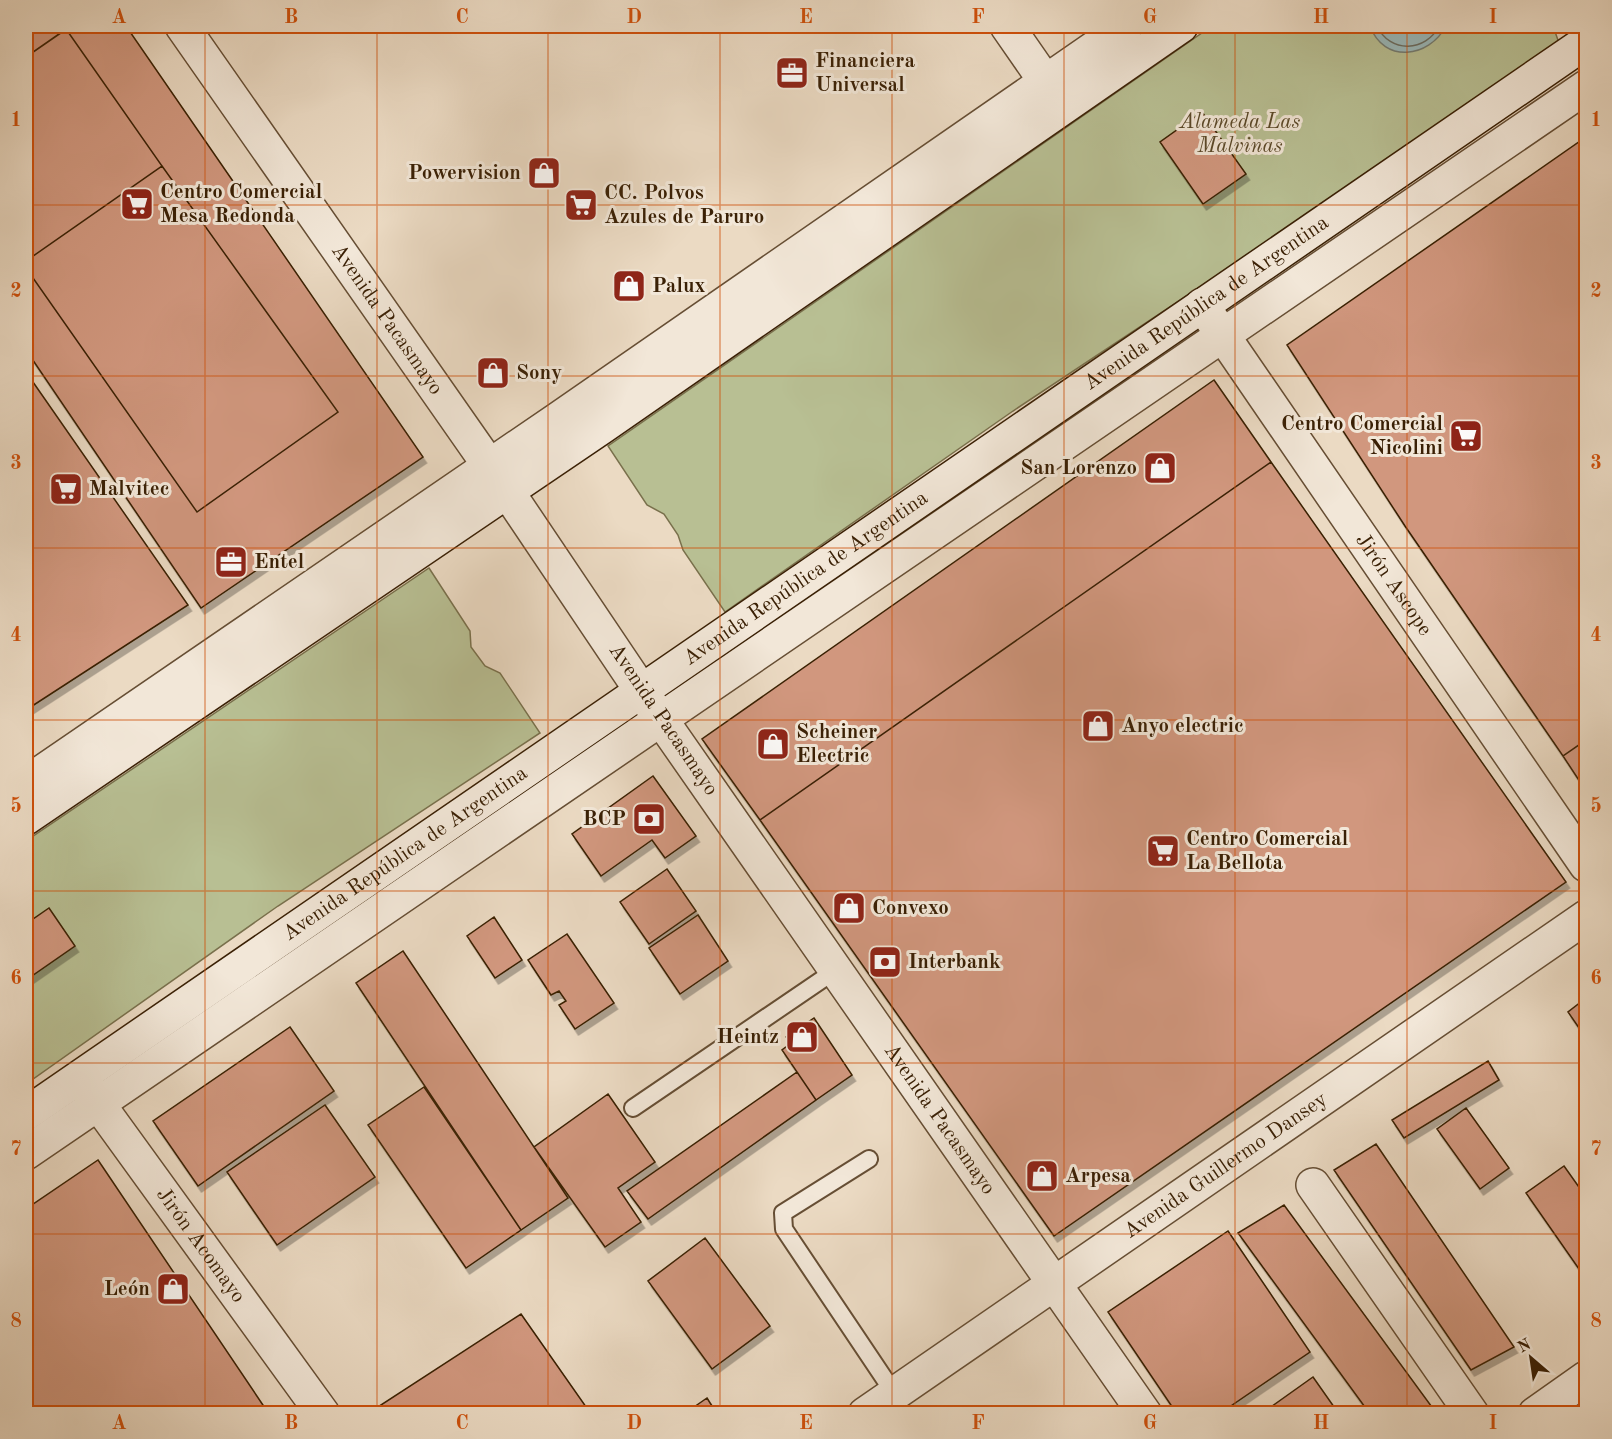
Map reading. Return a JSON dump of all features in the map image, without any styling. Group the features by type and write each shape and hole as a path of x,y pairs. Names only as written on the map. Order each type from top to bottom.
{"street":[{"name":"Avenida Pacasmayo","path":"182,26 498,479 641,691 1145,1413"},
{"path":"1007,26 1064,107"},
{"path":"26,818 498,479 1045,81 1126,26"},
{"path":"26,783 498,479 1064,107 1181,26"},
{"name":"Avenida República de Argentina","path":"26,1154 88,1091 641,691 1587,42"},
{"name":"Avenida República de Argentina","path":"26,1114 88,1091 660,718 1587,87"},
{"name":"Jirón Ascope","path":"1202,305 1587,865"},
{"name":"Avenida Guillermo Dansey","path":"865,1413 1587,917"},
{"name":"Jirón Acomayo","path":"88,1091 323,1413"},
{"path":"1314,1185 1472,1413"},
{"path":"1535,1413 1587,1378"}],"lane":[{"path":"633,1108 836,970"},
{"path":"869,1159 783,1213 784,1229 894,1394"}],"green space":[{"name":"Alameda Las Malvinas","path":"1212,26 1553,26 1559,43 1556,51 1013,411 725,612 683,550 678,535 664,514 647,505 608,446"},
{"path":"429,568 470,631 471,647 485,666 500,673 540,733 278,906 26,1084 26,841"}],"water":[{"path":"1370,26 1446,26 1429,45 1407,52 1385,47"}],"building":[{"path":"26,26 71,26 26,57"},
{"name":"Centro Comercial Mesa Redonda","path":"71,26 126,26 423,457 201,608 26,350 26,57"},
{"path":"66,29 162,166 26,261 26,57"},
{"path":"1202,112 1246,174 1203,204 1160,142"},
{"name":"Centro Comercial Nicolini","path":"1586,137 1586,740 1563,756 1405,526 1287,345"},
{"path":"162,166 338,412 197,512 26,268 26,261"},
{"name":"Malvitec","path":"26,372 188,605 26,710"},
{"path":"1214,380 1271,462 760,820 702,739"},
{"path":"1271,462 1566,882 1054,1236 760,820"},
{"path":"1586,740 1586,791 1563,756"},
{"path":"653,776 696,836 665,858 652,840 601,876 572,834"},
{"path":"667,869 696,911 649,944 620,902"},
{"path":"49,908 75,946 26,980 26,924"},
{"path":"698,915 728,961 680,994 649,948"},
{"path":"494,917 522,960 495,978 467,936"},
{"path":"567,934 614,1003 575,1029 559,1005 566,1001 559,991 551,995 528,960"},
{"path":"403,951 568,1198 521,1230 356,983"},
{"path":"1586,998 1586,1038 1568,1012"},
{"path":"814,1018 852,1075 816,1100 782,1050 791,1043 786,1037"},
{"path":"290,1027 334,1091 198,1186 153,1121"},
{"path":"1488,1061 1499,1080 1404,1138 1392,1120"},
{"path":"797,1072 816,1100 648,1219 627,1191"},
{"path":"424,1087 521,1230 466,1268 368,1125"},
{"path":"608,1094 655,1162 618,1188 641,1222 605,1247 534,1147"},
{"path":"325,1105 375,1177 277,1245 227,1172"},
{"path":"1466,1108 1509,1168 1480,1189 1437,1129"},
{"path":"1376,1144 1514,1347 1471,1370 1334,1170"},
{"path":"98,1160 269,1414 26,1414 26,1209"},
{"path":"1564,1166 1586,1197 1586,1279 1526,1193"},
{"path":"1284,1205 1437,1414 1370,1414 1238,1233"},
{"path":"1228,1231 1310,1352 1219,1414 1177,1414 1108,1312"},
{"path":"705,1238 770,1326 712,1369 648,1281"},
{"path":"521,1314 591,1414 367,1414"},
{"path":"1313,1377 1339,1414 1261,1414"},
{"path":"707,1398 717,1414 684,1414"}],"place":[{"name":"Financiera Universal","path":"792,73"},
{"name":"Powervision","path":"544,173"},
{"name":"Centro Comercial Mesa Redonda","path":"137,204"},
{"name":"CC. Polvos Azules de Paruro","path":"581,205"},
{"name":"Palux","path":"629,286"},
{"name":"Sony","path":"493,373"},
{"name":"Centro Comercial Nicolini","path":"1466,436"},
{"name":"San Lorenzo","path":"1160,468"},
{"name":"Malvitec","path":"66,489"},
{"name":"Entel","path":"231,562"},
{"name":"Anyo electric","path":"1098,726"},
{"name":"Scheiner Electric","path":"773,744"},
{"name":"BCP","path":"649,819"},
{"name":"Centro Comercial La Bellota","path":"1163,851"},
{"name":"Convexo","path":"849,908"},
{"name":"Interbank","path":"885,962"},
{"name":"Heintz","path":"802,1037"},
{"name":"Arpesa","path":"1042,1176"},
{"name":"León","path":"173,1289"}]}
